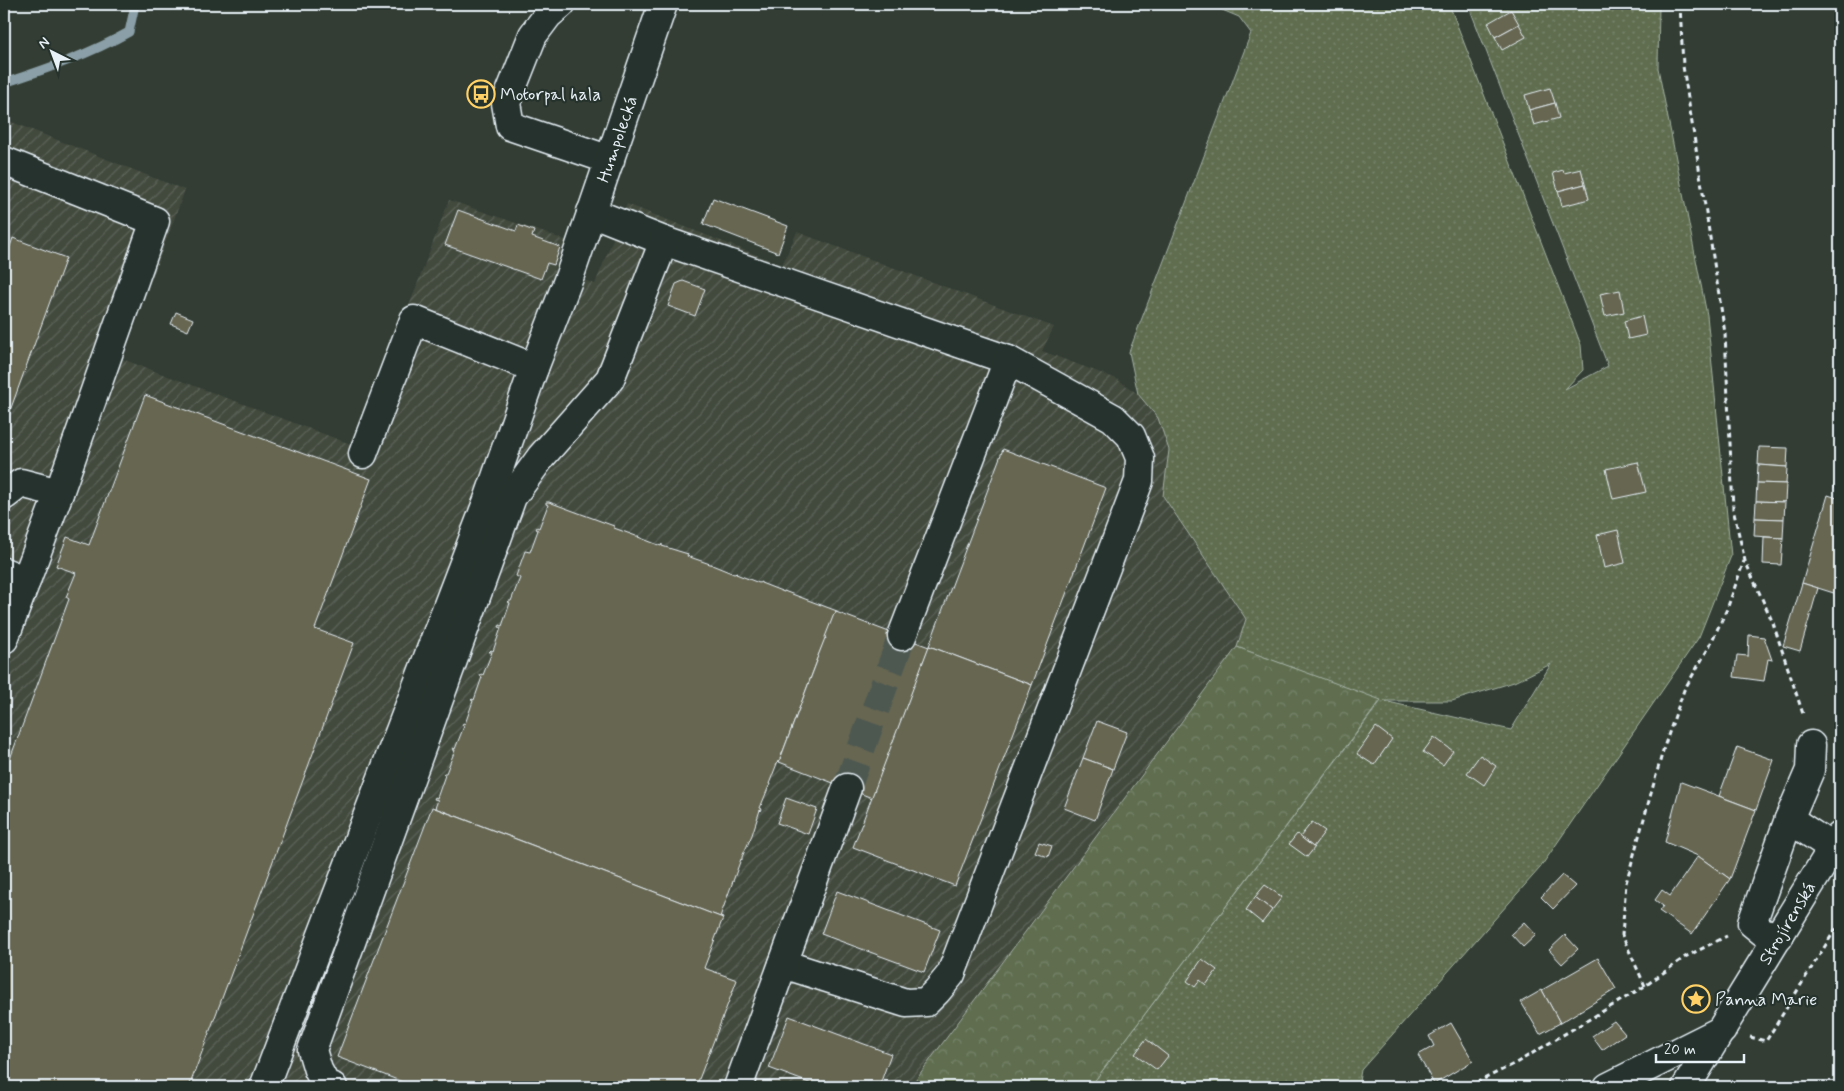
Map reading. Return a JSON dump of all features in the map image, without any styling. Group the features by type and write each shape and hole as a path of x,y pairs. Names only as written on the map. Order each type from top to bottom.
{"street":[{"path":"561,4 548,15 533,35 506,103 510,126 610,160"},
{"name":"Humpolecká","path":"264,1087 488,500 534,368 570,275 663,4"},
{"path":"4,161 155,221 59,493 15,577 4,639"},
{"path":"591,212 664,241 1008,360 1113,418 1131,436 1140,458 1139,481 951,974 926,1002 906,1003 783,964"},
{"path":"333,1087 326,1085 318,1070 312,1050 512,497 541,457 610,380 664,241"},
{"path":"363,454 414,320 534,368"},
{"path":"902,636 1008,360"},
{"path":"4,496 21,483 59,493"},
{"path":"1779,937 1763,932 1752,923 1789,819 1810,770 1811,745"},
{"path":"738,1087 847,788"},
{"path":"1789,819 1837,842"},
{"name":"Strojírenská","path":"1686,1087 1837,842"},
{"path":"1608,1087 1722,1030"}],"path":[{"path":"1680,4 1683,66 1725,333 1733,509 1745,560 1773,622 1806,722 1811,745"},
{"path":"1646,986 1622,935 1626,883 1664,747 1684,690 1708,649 1727,609 1745,560"},
{"path":"1722,1030 1766,1041 1840,922"},
{"path":"1468,1087 1516,1063 1646,986 1685,957 1752,923"}],"shaded area":[{"path":"4,119 185,190 122,359 356,446 449,200 568,241 554,270 595,284 627,204 782,265 797,232 1054,327 1042,351 1117,379 1138,394 1158,418 1169,450 1163,497 1246,619 1237,647 910,1087 4,1087"}],"green space":[{"path":"1208,4 1449,4 1581,345 1583,370 1565,389 1608,366 1468,4 1659,4 1658,68 1707,315 1731,556 1699,637 1540,868 1361,1070 1358,1087 1090,1087 1381,701 1237,647 1246,619 1163,496 1169,450 1158,418 1138,394 1129,352 1251,33 1239,17","holes":["1551,664 1511,730 1384,701 1452,701 1514,682"]},
{"path":"1237,647 1381,700 1090,1087 910,1087"}],"building":[{"path":"1511,10 1519,24 1495,37 1488,23"},
{"path":"1519,24 1526,37 1502,50 1495,37"},
{"path":"1550,88 1555,103 1529,110 1525,95"},
{"path":"1555,103 1559,118 1534,125 1529,110"},
{"path":"1581,169 1585,184 1558,191 1553,173 1563,170 1564,173"},
{"path":"1585,184 1589,199 1562,206 1558,191"},
{"path":"713,198 788,226 778,253 703,224"},
{"path":"458,210 516,231 518,225 534,231 532,237 560,247 554,265 547,263 541,279 445,245"},
{"path":"13,238 66,258 4,427 4,263"},
{"path":"683,281 705,289 695,316 668,306 676,284"},
{"path":"1620,290 1624,312 1605,316 1600,294"},
{"path":"176,312 193,319 188,331 171,324"},
{"path":"1642,316 1646,335 1628,339 1624,321"},
{"path":"145,395 371,479 315,629 354,643 189,1087 4,1087 4,775 69,599 66,597 76,573 56,566 67,537 89,545"},
{"path":"1759,447 1788,448 1787,467 1758,465"},
{"path":"1003,449 1106,488 1032,685 929,646"},
{"path":"1638,462 1646,492 1613,499 1606,469"},
{"path":"1840,464 1840,488 1834,487"},
{"path":"1758,465 1787,467 1786,484 1757,483"},
{"path":"1757,483 1786,484 1785,502 1756,501"},
{"path":"1828,495 1840,499 1840,595 1802,583"},
{"path":"1756,501 1785,502 1784,519 1755,518"},
{"path":"546,502 837,611 816,661 720,917 435,808 438,800 434,799 435,797 437,798 445,775 443,774 446,773 455,750 453,748 455,749 464,726 462,725 463,723 465,724 473,701 471,700 474,700 482,677 480,676 481,674 483,675 492,652 489,652 493,651 501,628 499,627 500,625 502,626 510,603 508,602 511,601 520,578 516,576 525,551 530,552 538,530 536,529 537,527 539,528 548,505"},
{"path":"1755,518 1784,519 1783,538 1754,536"},
{"path":"1618,530 1625,563 1604,568 1597,535"},
{"path":"1764,537 1783,538 1781,565 1763,564"},
{"path":"1802,583 1818,588 1800,651 1783,646"},
{"path":"836,612 929,647 872,798 779,762"},
{"path":"1749,635 1764,637 1772,660 1768,659 1764,681 1734,677 1737,655 1748,656"},
{"path":"929,646 1032,685 955,886 853,847"},
{"path":"1097,721 1127,732 1113,769 1083,758"},
{"path":"1376,727 1392,739 1374,765 1357,754"},
{"path":"1434,737 1453,751 1443,765 1423,752"},
{"path":"1737,747 1774,760 1756,810 1719,796"},
{"path":"1480,755 1496,766 1484,785 1467,773"},
{"path":"1083,758 1113,769 1095,820 1064,808"},
{"path":"1681,782 1756,810 1730,879 1698,856 1665,842"},
{"path":"786,798 817,809 808,834 777,823"},
{"path":"432,807 723,918 704,968 737,980 696,1087 416,1087 337,1057"},
{"path":"1312,822 1325,831 1313,847 1300,837"},
{"path":"1297,834 1315,847 1307,857 1289,844"},
{"path":"1039,842 1052,846 1048,857 1035,852"},
{"path":"1698,856 1730,879 1692,934 1659,911 1663,906 1655,900 1662,890 1670,896"},
{"path":"1562,875 1575,886 1553,909 1541,897"},
{"path":"1265,885 1282,897 1272,910 1255,897"},
{"path":"837,891 940,930 924,972 821,934"},
{"path":"1255,897 1272,910 1262,923 1246,910"},
{"path":"1524,922 1536,935 1523,947 1511,934"},
{"path":"1565,935 1578,949 1562,964 1549,950"},
{"path":"1598,958 1616,989 1560,1023 1542,990"},
{"path":"1202,959 1217,970 1206,985 1200,980 1195,987 1187,981"},
{"path":"1542,990 1560,1023 1540,1034 1521,1002"},
{"path":"789,1016 891,1054 879,1087 820,1087 769,1068"},
{"path":"1614,1021 1625,1034 1602,1050 1592,1036"},
{"path":"1451,1023 1473,1061 1434,1084 1418,1055 1434,1046 1429,1036"},
{"path":"1146,1039 1168,1056 1157,1070 1135,1054"}],"waterway":[{"path":"4,83 68,61 129,32 135,5"}],"tunnel":[{"path":"847,788 902,636"}],"place":[{"name":"Motorpal hala","path":"481,94"},
{"name":"Panna Marie","path":"1696,999"}]}
